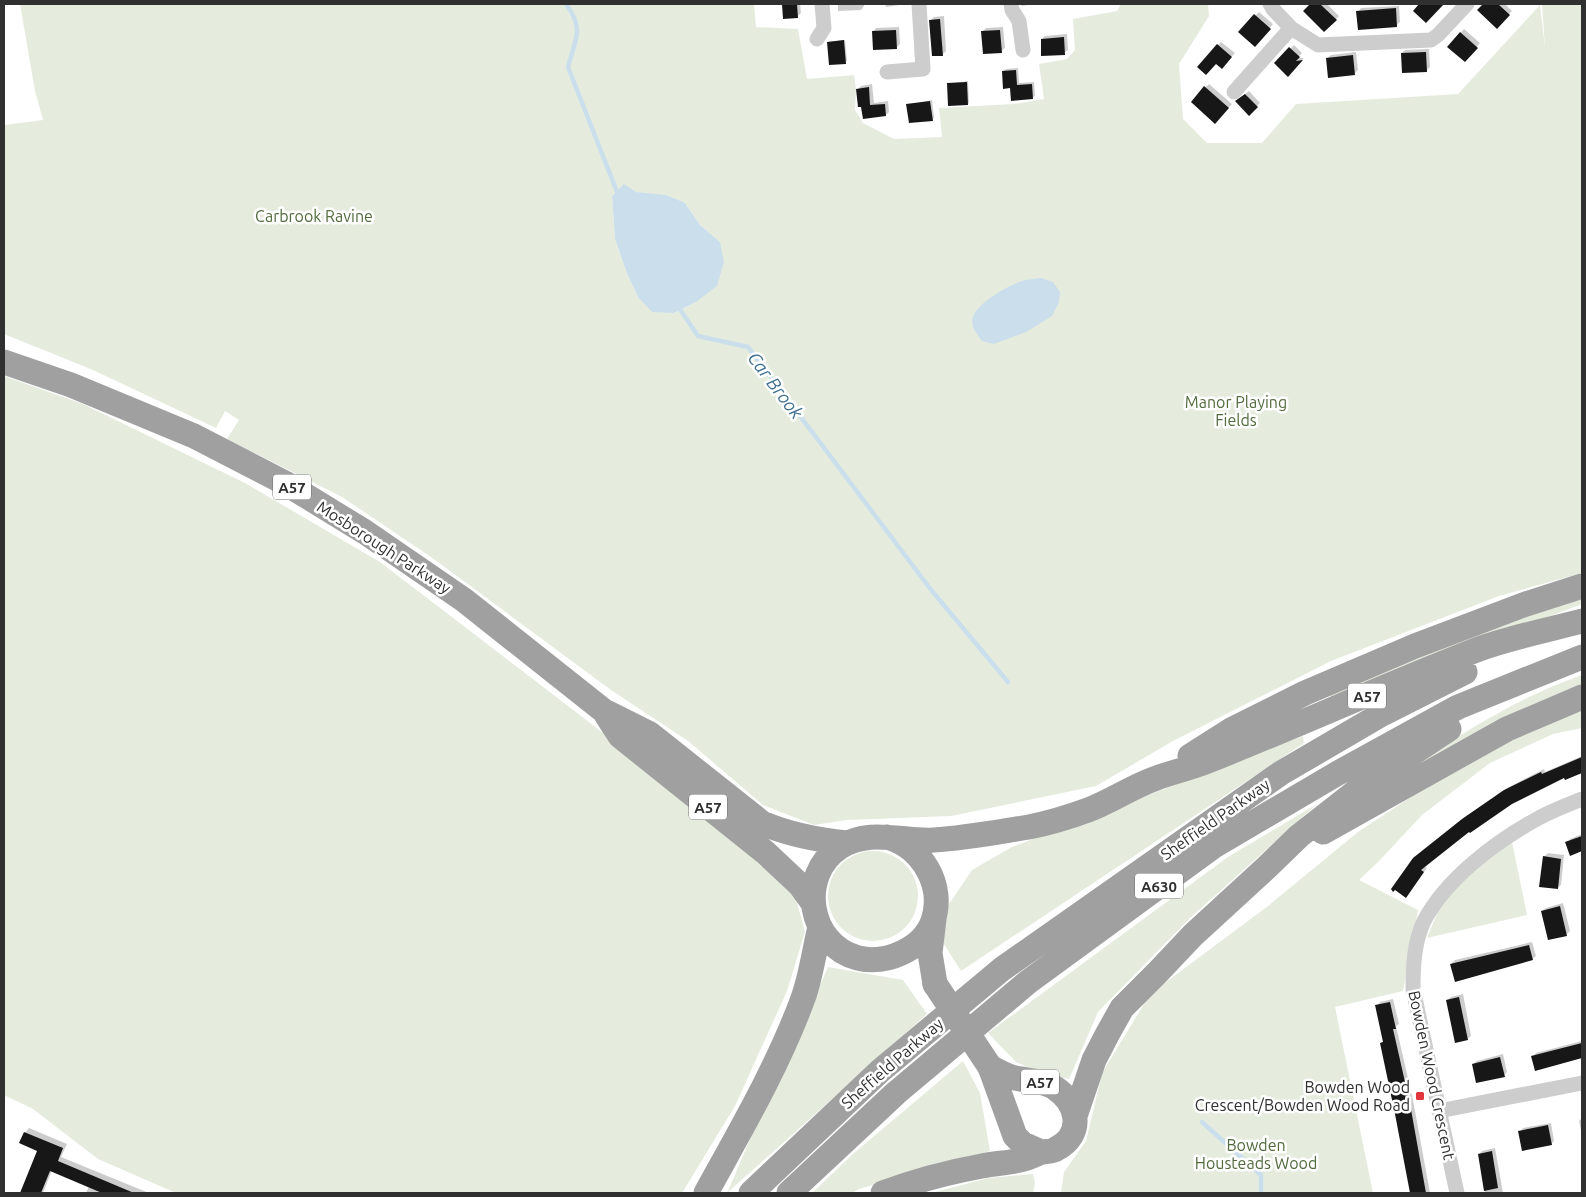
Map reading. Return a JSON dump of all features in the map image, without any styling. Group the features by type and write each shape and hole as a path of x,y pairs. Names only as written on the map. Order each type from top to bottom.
{"highway":[{"name":"Mosborough Parkway","path":"4,362 71,385 194,436 285,483 364,532 464,600 604,711 650,734 762,822 780,831 799,836 847,843"},
{"path":"1154,779 1231,730 1305,693 1414,646 1526,604 1582,586"},
{"name":"A57","path":"934,919 929,928 914,945 896,955 882,959 858,958 835,946 816,915 813,891 821,868 828,858 847,843 858,839 887,837 930,840 972,837 1043,824 1088,810 1154,779 1204,763 1482,648 1582,622"},
{"name":"Sheffield Parkway","path":"751,1193 880,1070 1002,968 1282,773 1382,714 1454,677 1582,622"},
{"name":"A57","path":"1075,1116 1098,1052 1122,1008 1194,935 1299,836 1374,778 1462,720 1582,657"},
{"name":"Sheffield Parkway","path":"789,1193 896,1093 1028,982 1214,846 1338,773 1458,707 1582,657"},
{"path":"1266,868 1307,842 1507,729 1582,697"},
{"name":"Mosborough Parkway","path":"604,711 620,736 772,858 800,885 816,915"},
{"name":"A57","path":"887,837 899,841 908,847 922,859 931,874 936,892 930,953 935,984"},
{"path":"706,1193 765,1083 798,1012 808,984 816,915"},
{"name":"A57","path":"896,955 912,960 935,984 990,1067 1015,1136 1023,1144 1041,1152 1055,1150 1066,1144 1073,1133 1076,1123 1075,1116 1067,1099 1053,1086 1028,1079 1014,1078 990,1067"},
{"path":"883,1193 960,1170 1024,1160 1041,1152"}],"street":[{"path":"817,39 824,28 822,4"},
{"path":"887,72 923,68 919,4"},
{"path":"1011,4 1012,10 1019,21 1023,50"},
{"path":"1270,4 1291,28 1318,45 1431,40 1467,4"},
{"path":"1234,92 1291,28"},
{"name":"Bowden Wood Crescent","path":"1457,1193 1413,989 1413,964 1424,923 1442,893 1487,852 1537,819 1582,799"},
{"path":"1438,1111 1582,1083"}],"green space":[{"path":"20,4 754,4 756,27 798,29 807,79 854,75 856,89 855,110 863,123 894,139 942,137 939,108 1014,104 1044,99 1039,64 1067,59 1075,50 1073,19 1117,11 1121,4 1208,4 1209,16 1179,64 1183,119 1207,143 1262,143 1296,104 1458,94 1540,5 1545,48 1542,4 1582,4 1582,573 1499,596 1331,661 1173,741 1096,786 951,816 847,820 814,825 763,805 688,741 611,690 431,557 342,497 227,439 239,420 225,411 216,428 93,370 4,334 4,125 43,120 35,91","holes":["624,185 636,192 685,203 700,225 720,242 696,302 674,313 638,297 626,271 615,239 612,196"]},
{"path":"4,376 83,404 245,483 380,562 679,791 758,855 796,899 805,932 787,991 735,1106 682,1193 176,1193 98,1159 33,1109 4,1095"},
{"path":"1582,596 1582,604 1330,699 1331,695 1459,639"},
{"path":"1582,675 1582,688 1403,772 1512,706 1535,694"},
{"name":"Bowden Housteads Wood","path":"1582,708 1582,728 1553,734 1490,763 1422,815 1359,880 1418,910 1403,991 1335,1007 1373,1193 1061,1193 1064,1172 1086,1141 1102,1073 1150,994 1268,906 1358,832 1426,787 1487,751"},
{"path":"1303,736 1304,743 961,971 942,941 947,907 972,870 1012,847"},
{"path":"1317,804 1190,918 1098,1012 1069,1079 1042,1074 1016,1062 988,1033 1228,857"},
{"path":"1512,842 1527,915 1427,938 1443,899 1475,868"},
{"path":"873,851 890,855 905,864 914,879 918,896 914,913 905,928 890,937 873,941 856,937 841,928 832,913 828,896 832,879 841,864 856,855"},
{"path":"828,967 903,980 927,1014 727,1193 773,1086 791,1052"},
{"path":"963,1061 980,1093 990,1151 859,1189 852,1193 812,1193 854,1153"},
{"path":"1033,1174 1035,1183 1033,1193 931,1193 989,1178"}],"water":[{"path":"624,184 636,192 666,195 685,203 700,225 720,242 724,262 717,286 696,302 674,313 652,312 638,297 626,271 615,239 612,196"},
{"path":"1041,278 1053,282 1060,292 1059,302 1052,316 1026,332 994,344 982,341 972,324 976,311 994,295 1016,283"}],"building":[{"path":"782,4 797,4 798,18 783,19"},
{"path":"1310,4 1320,4 1337,20 1324,32 1303,11"},
{"path":"1419,4 1444,4 1426,23 1413,11"},
{"path":"1483,4 1498,4 1510,15 1497,29 1477,10"},
{"path":"1396,8 1397,27 1358,30 1356,11"},
{"path":"1254,14 1271,29 1255,47 1238,32"},
{"path":"940,19 943,56 932,56 929,20"},
{"path":"896,30 897,49 873,50 872,31"},
{"path":"1000,30 1002,53 983,54 981,31"},
{"path":"1460,32 1478,48 1465,62 1447,47"},
{"path":"1064,37 1065,55 1041,56 1041,39"},
{"path":"844,40 846,64 829,65 827,42"},
{"path":"1217,44 1232,57 1222,69 1216,64 1206,75 1197,67"},
{"path":"1289,47 1300,57 1296,61 1303,60 1288,77 1274,63"},
{"path":"1426,52 1427,72 1402,73 1401,53"},
{"path":"1353,55 1355,75 1328,78 1326,58"},
{"path":"1016,70 1017,85 1032,84 1033,99 1011,101 1010,88 1003,89 1002,71"},
{"path":"967,82 968,105 948,106 947,83"},
{"path":"1204,86 1229,108 1215,124 1191,102"},
{"path":"869,87 870,105 885,104 886,116 863,119 861,107 858,107 856,89"},
{"path":"1245,94 1258,107 1249,116 1235,101"},
{"path":"930,101 933,121 909,123 906,104"},
{"path":"1582,757 1582,773 1565,780 1564,778 1512,804 1469,832 1421,870 1424,872 1406,898 1395,890 1393,892 1391,889 1413,858 1462,819 1504,790 1541,772 1542,774"},
{"path":"1582,836 1582,851 1570,856 1565,842"},
{"path":"1543,856 1561,859 1558,889 1539,887"},
{"path":"1560,906 1567,936 1548,940 1541,911"},
{"path":"1529,945 1533,960 1455,982 1450,964"},
{"path":"1459,997 1468,1040 1455,1043 1446,1000"},
{"path":"1390,1002 1396,1029 1393,1029 1410,1104 1426,1193 1410,1193 1380,1043 1383,1042 1375,1005"},
{"path":"1582,1043 1582,1058 1535,1071 1531,1056"},
{"path":"1500,1057 1505,1077 1476,1083 1472,1064"},
{"path":"1548,1125 1552,1145 1522,1151 1518,1131"},
{"path":"24,1132 63,1148 58,1161 134,1193 102,1193 50,1171 41,1193 20,1193 37,1151 19,1143"},
{"path":"1492,1151 1498,1188 1484,1191 1478,1154"}],"waterway":[{"name":"Car Brook","path":"566,4 572,13 577,28 577,35 568,67 619,197"},
{"name":"Car Brook","path":"677,305 698,336 748,347 932,591 1008,682"},
{"name":"Car Brook","path":"1202,1122 1261,1175 1261,1193"}],"place":[{"name":"Bowden Wood Crescent/Bowden Wood Road","path":"1420,1096"}],"park label":[{"name":"Carbrook Ravine","path":"314,216"},
{"name":"Manor Playing Fields","path":"1236,411"}]}
